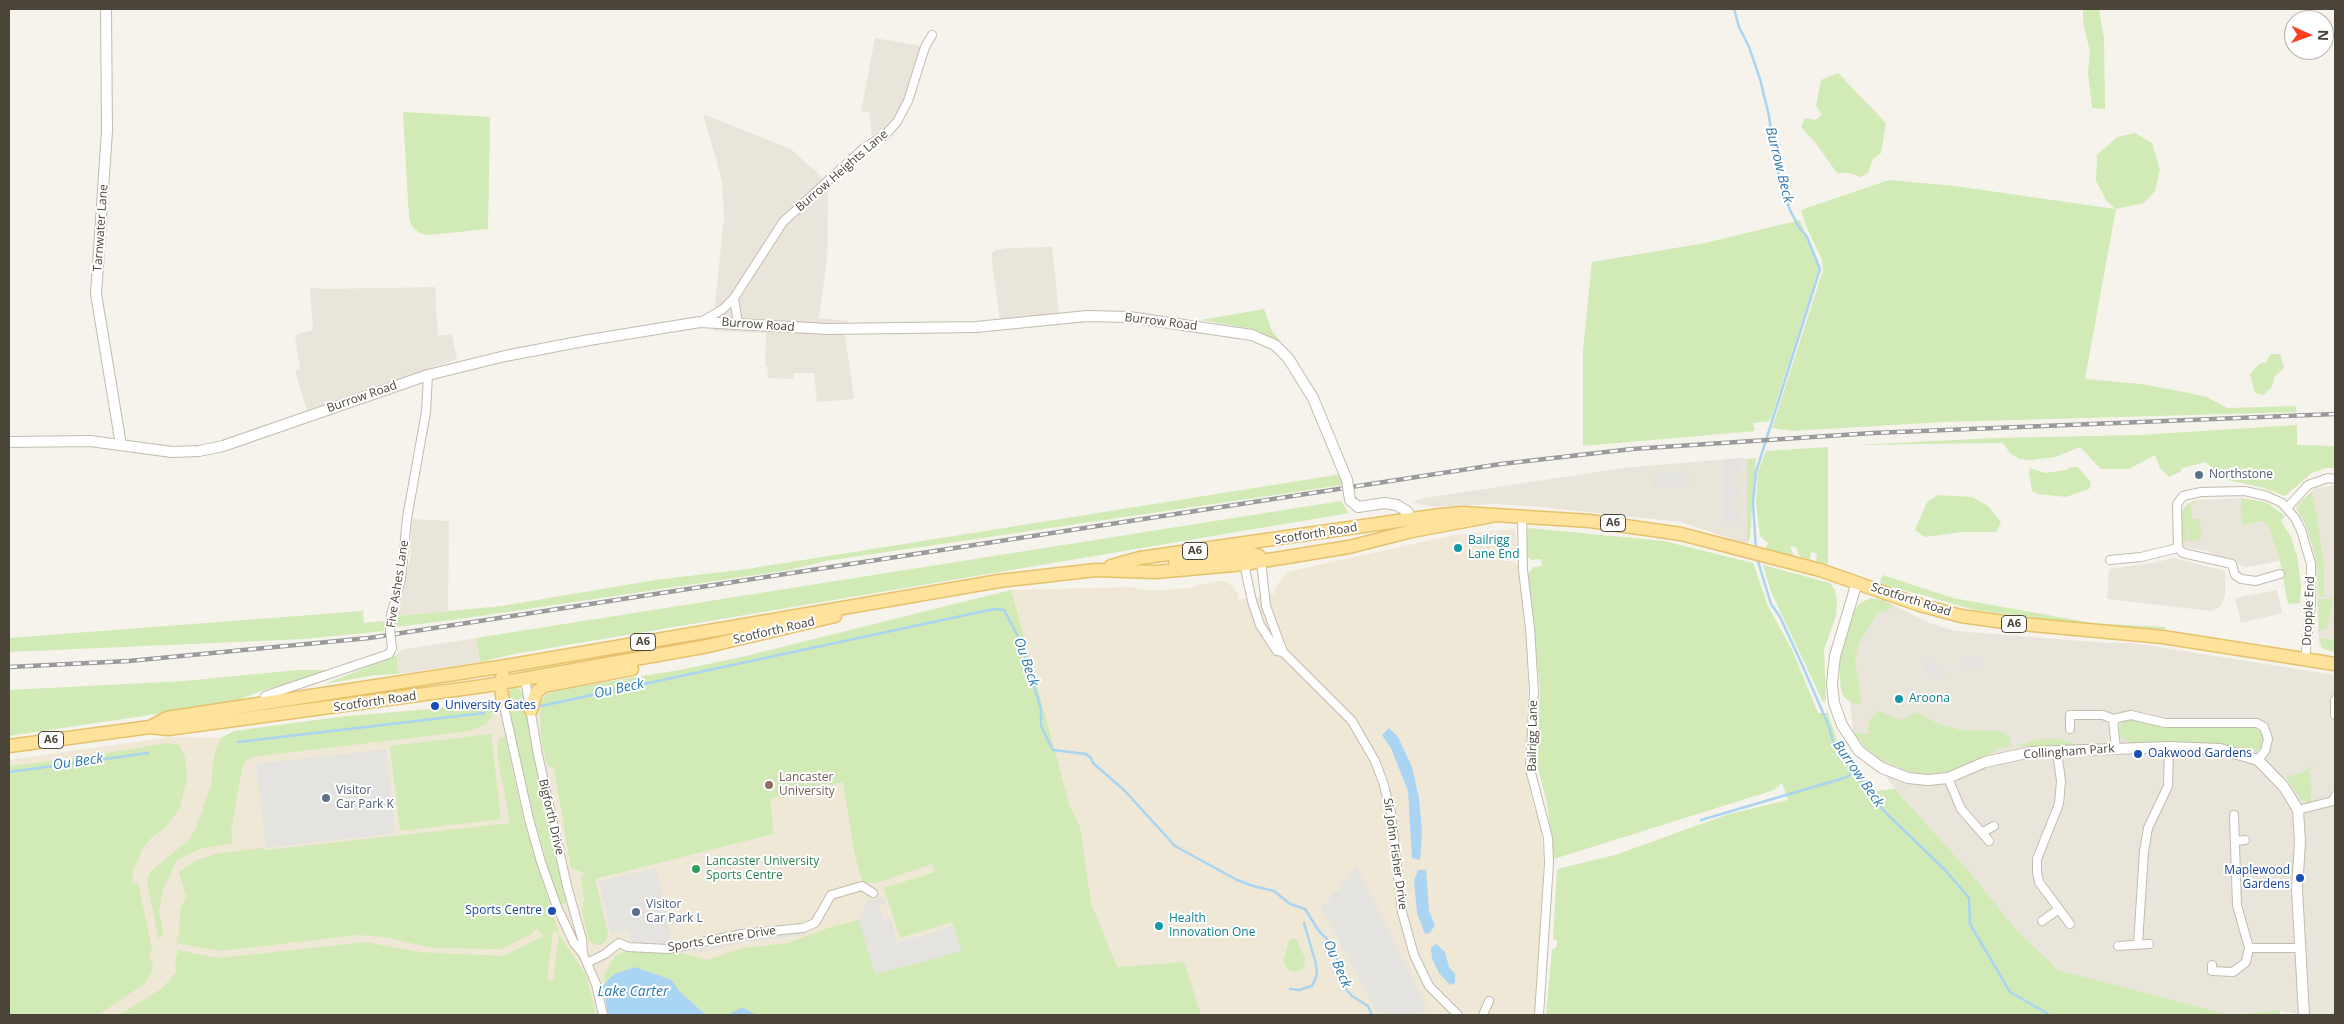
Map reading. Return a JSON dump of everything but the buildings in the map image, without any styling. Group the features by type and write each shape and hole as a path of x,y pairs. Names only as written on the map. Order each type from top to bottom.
{"main road":[{"name":"Scotforth Road","path":"150,727 168,729 208,724 264,710 394,683 511,665 999,581 1096,570 1156,572 1411,525 1463,513 1492,516 1522,516 1646,528 1794,564 1857,582 1920,605 1961,616 2011,623 2164,637 2335,664"},
{"name":"Scotforth Road","path":"1096,570 1140,558 1246,554 1261,562 1349,547 1411,525"},
{"name":"Scotforth Road","path":"150,727 167,718 196,714 264,710 484,686 525,679 650,657 813,623 886,601"},
{"path":"531,710 536,693 543,686 692,658 773,638 813,623"},
{"path":"503,702 500,683 511,665 525,679"},
{"path":"484,686 496,693 503,702"},
{"path":"196,714 204,717 208,724"},
{"name":"A6","path":"9,746 150,727"}],"street":[{"name":"Tarnwater Lane","path":"106,9 108,131 96,294 121,444"},
{"name":"Burrow Heights Lane","path":"700,322 723,308 734,298 782,222 864,148 885,135 897,122 908,101 925,48 932,35"},
{"path":"734,298 738,323"},
{"name":"Burrow Road","path":"9,442 90,441 172,452 199,451 223,446 428,375 506,356 700,322 738,323 774,328 828,329 976,327 1087,316 1129,317 1252,334 1275,345 1288,358 1313,398 1347,480 1350,500 1358,507 1385,503 1396,505 1408,512 1411,525"},
{"name":"Five Ashes Lane","path":"264,710 265,696 389,654 392,648 391,615 401,579 407,518 426,412 428,375"},
{"path":"2280,574 2256,580 2241,579 2235,575 2232,564 2224,560 2205,559 2183,553 2178,548 2177,504 2188,494 2226,490 2257,493 2275,499 2287,508 2308,484 2328,478 2335,479"},
{"name":"Dropple End","path":"2287,508 2301,530 2311,564 2311,604 2305,659"},
{"name":"Bailrigg Lane","path":"1522,516 1523,570 1534,683 1530,769 1548,838 1549,863 1539,1015"},
{"path":"2110,560 2141,557 2178,548"},
{"name":"Sir John Fisher Drive","path":"1246,554 1252,601 1260,625 1277,651 1283,652"},
{"name":"Sir John Fisher Drive","path":"1261,562 1266,606 1283,652 1352,721 1375,761 1391,813 1402,912 1412,948 1428,986 1458,1015"},
{"name":"Collingham Park","path":"1857,582 1842,626 1832,674 1834,703 1842,725 1859,751 1882,768 1908,778 1948,778 1986,762 2031,752 2169,747 2220,749 2258,760 2284,787 2298,810 2300,842 2297,889 2304,1015"},
{"name":"Bigforth Drive","path":"525,679 546,792 582,939 583,954"},
{"path":"2335,700 2335,715"},
{"name":"Bigforth Drive","path":"503,702 529,819 542,862 560,914 574,943 583,954 596,984 603,1015"},
{"path":"2070,729 2070,715 2103,715 2113,719 2131,715 2165,723 2257,723 2264,727 2268,739 2265,751 2258,760"},
{"path":"2113,719 2116,749"},
{"path":"2138,944 2144,851 2148,828 2168,786 2169,747"},
{"path":"2057,751 2061,781 2059,804 2037,859 2037,872 2039,882 2070,924"},
{"path":"1948,778 1961,809 1989,841"},
{"path":"2298,810 2335,800"},
{"path":"2212,965 2212,971 2234,972 2246,962 2250,948 2237,905 2234,815"},
{"path":"1983,832 1994,826"},
{"path":"2234,841 2245,840"},
{"name":"Sports Centre Drive","path":"587,963 606,954 619,943 628,947 668,948 742,934 803,928 815,923 831,895 862,886 873,893"},
{"path":"2042,922 2059,909"},
{"path":"2118,946 2149,944"},
{"path":"2250,948 2300,948"},
{"path":"1483,1015 1489,1002"}],"shaded area":[{"path":"875,38 921,46 906,99 894,121 882,133 872,137 869,112 861,112"},
{"path":"703,114 791,149 825,180 828,192 827,258 819,318 848,321 845,335 854,399 817,402 814,373 794,373 793,379 767,378 768,367 765,367 766,333 714,331 724,218 722,181"},
{"path":"1052,247 1059,313 1000,321 991,254 995,250 1008,248"},
{"path":"310,287 323,289 435,287 438,336 452,334 457,359 307,410 295,371 300,369 295,335 313,330"},
{"path":"1741,458 1740,477 1733,477 1733,484 1739,484 1739,501 1732,502 1733,508 1740,508 1740,526 1723,525 1724,460"},
{"path":"1747,459 1747,544 1681,522 1541,507 1499,504 1433,507 1412,502 1425,498 1623,468"},
{"path":"1690,471 1690,486 1653,488 1653,473"},
{"path":"2335,486 2335,652 2325,650 2319,644 2315,557 2305,524 2296,508 2298,503 2316,488"},
{"path":"2241,498 2243,526 2263,521 2268,525 2280,561 2247,567 2241,566 2235,559 2217,556 2208,551 2182,545 2182,512 2187,503 2195,500"},
{"path":"412,519 449,521 448,611 396,616 410,559"},
{"name":"Lancaster University","path":"1515,530 1517,549 1514,553 1504,555 1505,561 1512,561 1518,565 1528,659 1527,770 1534,810 1539,813 1544,861 1535,1015 9,1015 9,760 171,737 221,738 234,731 339,717 448,707 680,670 742,657 1011,590 1131,587 1151,591 1189,588 1214,581 1222,581 1228,582 1237,592 1239,600 1275,593 1275,588 1286,573 1291,571 1455,535"},
{"path":"2173,558 2225,571 2225,595 2221,606 2211,611 2107,599 2109,569 2153,563"},
{"path":"2277,590 2282,613 2241,623 2235,598"},
{"path":"1889,603 1927,622 1955,631 2108,643 2133,643 2335,675 2335,1015 2300,1015 2280,1010 2230,1015 2058,970 2013,926 1975,878 1895,789 1853,732 1847,664 1868,609"},
{"path":"476,638 480,662 398,674 397,655 401,650"},
{"path":"1982,656 1983,666 1961,667 1960,657"},
{"path":"1928,660 1946,672 1941,681 1922,668"},
{"name":"Visitor Car Park K","path":"386,749 395,833 266,848 256,764"},
{"path":"1357,867 1428,1009 1422,1012 1423,1015 1378,1015 1321,906 1328,902 1334,892 1341,889 1339,883 1346,880 1351,870"},
{"name":"Visitor Car Park L","path":"657,868 672,945 631,943 628,930 611,934 599,881"},
{"path":"882,897 887,903 879,905 884,920 891,918 897,943 953,926 962,951 875,974 859,920 867,901"},
{"path":"805,932 805,935 747,942 695,953 694,950 746,939"}],"green space":[{"path":"2083,9 2099,9 2104,38 2105,109 2092,108 2088,72 2090,52 2083,22"},
{"path":"1838,73 1886,123 1881,153 1873,159 1868,173 1860,177 1849,173 1837,173 1814,141 1801,127 1805,118 1815,120 1822,115 1816,106 1821,80"},
{"path":"403,112 490,117 488,229 429,235 419,233 412,226 409,219"},
{"path":"2135,133 2152,143 2160,170 2155,191 2144,203 2116,209 2085,379 2141,384 2189,393 2207,397 2227,408 2295,406 2297,412 1943,422 1792,431 1772,428 1823,270 1822,260 1806,226 1801,210 1889,180 1955,186 2115,209 2106,200 2096,181 2097,155 2117,137"},
{"path":"1800,220 1818,263 1818,272 1770,421 1753,423 1755,431 1583,446 1583,351 1592,262 1705,243"},
{"path":"1264,309 1272,331 1281,342 1253,329 1201,320"},
{"path":"2271,354 2280,354 2284,368 2274,377 2272,387 2264,395 2255,393 2250,374 2259,364 2266,362"},
{"path":"2297,425 2297,445 2335,446 2335,468 2326,468 2312,473 2285,496 2264,488 2228,480 2220,476 2206,462 2182,468 2180,472 2169,477 2160,468 2155,455 2129,469 2101,469 2080,447 2055,457 2030,460 2020,459 2010,453 2003,443 1854,445 1995,438 2139,435"},
{"path":"1828,447 1828,566 1816,562 1817,554 1811,552 1810,560 1800,557 1796,547 1790,546 1794,556 1765,549 1768,543 1760,536 1756,503 1758,472 1766,451"},
{"path":"1756,458 1750,537 1747,544 1747,459"},
{"path":"2071,467 2078,467 2091,482 2089,489 2066,497 2038,494 2032,491 2030,468 2045,473 2066,470"},
{"path":"1342,474 1342,485 826,561 789,570 467,618 396,627 394,624 396,616 502,606 655,580 747,569"},
{"path":"2311,492 2316,511 2324,567 2324,597 2318,596 2318,573 2313,547 2305,524 2296,508"},
{"path":"1938,495 1972,497 1988,506 2001,522 1996,532 1962,532 1925,537 1915,530 1927,502"},
{"path":"2241,498 2266,502 2285,516 2281,521 2291,537 2297,556 2301,585 2300,603 2288,604 2280,561 2268,525 2262,521 2242,526"},
{"path":"1341,501 1349,513 514,654 480,662 476,638"},
{"path":"2191,503 2192,519 2200,519 2201,540 2189,541 2188,519 2188,541 2181,541 2183,509"},
{"path":"1529,528 1664,541 1753,563 1768,606 1793,652 1818,713 1828,713 1838,743 1875,791 1895,789 1975,878 2013,926 2058,970 2230,1015 1546,1015 1552,949 1556,948 1557,944 1557,941 1553,939 1557,869 1615,855 1729,814 1788,800 1782,783 1774,790 1554,859 1547,803 1537,765 1540,688 1528,573 1534,567 1542,566 1541,559 1531,560 1525,554 1526,532"},
{"path":"1763,565 1830,583 1835,590 1837,601 1836,616 1824,649 1826,700 1823,702 1771,592"},
{"path":"1883,575 1953,598 2092,623 2165,627 2165,630 2050,620 1975,610 1882,584 1880,580"},
{"path":"1011,590 1070,807 1080,826 1091,903 1117,967 1184,962 1201,1015 757,1015 742,1008 728,1015 706,1015 679,991 672,980 635,967 614,974 605,983 604,975 615,956 620,953 641,950 673,951 708,960 743,948 788,943 831,927 859,920 875,974 961,951 952,922 900,938 884,888 935,872 932,864 876,883 862,882 854,851 843,782 770,799 774,834 595,879 608,933 606,941 600,945 589,942 582,911 584,899 581,878 585,873 571,868 554,768 547,766 541,737 540,703 547,694 562,689 680,670 742,657"},
{"path":"1870,598 1883,600 1894,606 1887,611 1878,612 1858,645 1855,661 1862,704 1855,704 1845,698 1841,691 1838,649 1851,615 1859,604"},
{"path":"2318,599 2333,599 2327,628 2319,632"},
{"path":"363,611 364,623 386,621 384,631 304,639 9,652 9,638"},
{"path":"2319,638 2335,640 2335,652 2322,648"},
{"path":"397,655 398,674 375,675 325,684"},
{"path":"297,670 332,670 261,691 230,703 9,736 9,690 184,681"},
{"path":"513,687 518,687 523,694 550,832 567,900 565,904 561,904 558,901 514,738 507,693"},
{"path":"484,701 495,707 491,718 485,725 469,731 252,757 243,764 231,830 233,843 200,849 177,860 163,889 159,910 163,933 162,937 158,938 147,881 151,871 190,839 196,828 211,784 214,756 221,738 234,731 339,717 433,709 433,711 439,711 439,708"},
{"path":"1878,711 1902,720 1917,712 1934,722 1960,730 2001,731 2010,738 2011,746 2000,748 1987,756 1947,772 1929,774 1910,772 1883,761 1865,747 1853,732 1869,734 1868,726 1871,718"},
{"path":"2132,720 2163,727 2254,728 2263,733 2265,740 2262,747 2256,752 2213,743 2132,743 2121,737 2119,729 2123,721"},
{"path":"491,734 501,819 400,831 390,746"},
{"path":"505,737 524,822 559,934 586,975 596,1015 119,1015 161,989 176,973 175,958 179,950 219,958 366,942 418,952 503,956 543,936 537,928 533,933 501,949 432,948 385,937 357,935 221,951 176,943 179,932 180,911 186,896 179,872 197,860 216,854 261,848 267,850 510,823 497,754 499,738","holes":["553,931 559,934 553,981 547,980"]},
{"path":"2038,739 2059,739 2076,744 2075,746 2058,747 2017,746"},
{"path":"167,743 179,745 185,757 187,778 180,808 165,828 151,838 142,850 134,868 132,883 138,883 152,949 149,955 153,964 151,974 144,984 98,1015 9,1015 9,766 77,758"},
{"path":"2315,764 2310,770 2311,802 2308,802 2301,799 2286,777 2301,773"},
{"path":"1293,938 1296,939 1305,958 1304,968 1296,972 1289,970 1283,961 1289,941"},
{"path":"2280,1010 2279,1015 2232,1015"}],"water":[{"path":"1389,728 1398,737 1412,767 1419,798 1422,832 1420,860 1412,858 1408,791 1391,748 1382,735"},
{"path":"1418,870 1426,870 1429,911 1435,925 1430,933 1425,934 1417,913 1414,881"},
{"path":"1436,944 1445,952 1449,967 1455,974 1455,983 1450,985 1439,973 1432,958 1431,948"},
{"name":"Lake Carter","path":"635,967 672,980 679,991 706,1015 608,1015 603,985 614,974"},
{"path":"742,1007 757,1015 728,1015"}],"waterway":[{"name":"Burrow Beck","path":"1734,9 1739,27 1749,47 1760,79 1769,116 1780,180 1790,210 1807,237 1820,269 1756,472 1753,503 1756,550"},
{"name":"Burrow Beck","path":"1757,558 1771,604 1780,617 1800,660 1828,724 1834,745 1884,811 1946,871 1969,898 1970,924 2010,992 2050,1015"},
{"name":"Ou Beck","path":"541,706 994,609 1004,610 1021,642 1041,709 1041,726 1053,750 1086,754 1093,763 1125,791 1175,846 1237,880 1274,891 1290,904 1305,909 1319,931 1331,943 1337,957 1341,979 1346,989 1352,996 1368,1006 1372,1015"},
{"name":"Ou Beck","path":"238,742 484,713"},
{"name":"Ou Beck","path":"9,772 148,753"},
{"path":"1701,820 1844,778 1854,773"},
{"path":"1290,989 1299,990 1312,986 1317,975 1316,964 1304,923"}],"railway":[{"path":"9,667 129,661 369,638 1501,464 1632,449 1873,433 2335,414"}],"place":[{"name":"Northstone","path":"2199,475"},
{"name":"Bailrigg Lane End","path":"1458,548"},
{"name":"Aroona","path":"1899,699"},
{"name":"University Gates","path":"435,706"},
{"name":"Oakwood Gardens","path":"2138,754"},
{"name":"Lancaster University","path":"769,785"},
{"name":"Visitor Car Park K","path":"326,798"},
{"name":"Lancaster University Sports Centre","path":"696,869"},
{"name":"Maplewood Gardens","path":"2300,878"},
{"name":"Sports Centre","path":"552,911"},
{"name":"Visitor Car Park L","path":"636,912"},
{"name":"Health Innovation One","path":"1159,926"}]}
